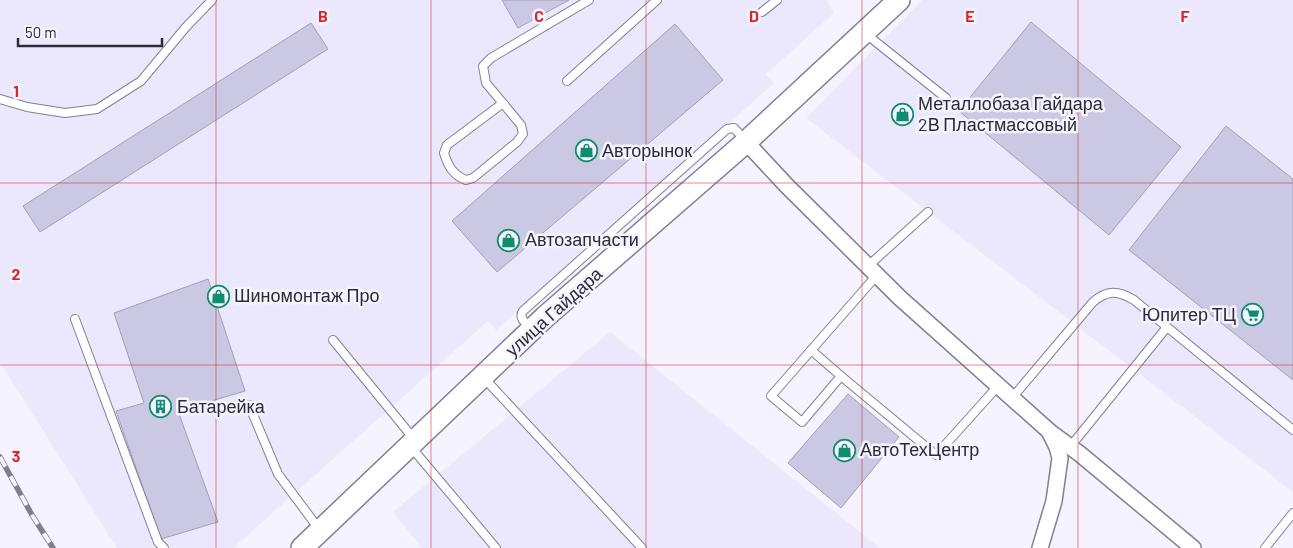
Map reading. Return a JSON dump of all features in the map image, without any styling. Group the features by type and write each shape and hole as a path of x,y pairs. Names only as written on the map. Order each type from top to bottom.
{"main road":[{"name":"улица Гайдара","path":"302,548 532,330 577,276 688,179 746,142 864,33 889,3"}],"street":[{"path":"746,142 787,186 900,298 1049,431 1193,548"},
{"path":"1040,548 1054,501 1060,458 1049,431"}],"lane":[{"path":"0,100 27,107 65,113 97,109 141,81 212,0"},
{"path":"503,103 447,145 444,153 448,164 458,177 466,180 473,178 517,142 523,134 520,125 503,103 486,83 483,66 491,58 589,0"},
{"path":"567,81 657,0"},
{"path":"762,12 777,0"},
{"path":"864,33 946,98"},
{"path":"841,376 802,422 771,396 811,350 873,271 928,212"},
{"path":"1012,398 1093,302 1107,293 1118,292 1128,296 1293,430"},
{"path":"75,319 158,542 164,548"},
{"path":"1070,447 1167,327"},
{"path":"333,340 496,548"},
{"path":"811,350 936,455 998,385"},
{"path":"482,377 642,548"},
{"path":"249,405 278,474 320,531"},
{"path":"1265,548 1293,513"}],"shaded area":[{"path":"0,0 826,0 834,13 766,74 774,83 496,330 488,321 233,548 117,548 0,362"},
{"path":"922,0 1293,0 1293,492 806,118"},
{"path":"610,332 880,548 422,548 393,512"}],"building":[{"path":"502,0 569,0 518,28"},
{"path":"1031,22 1181,147 1109,235 959,111"},
{"path":"311,23 328,49 40,232 23,206"},
{"name":"Авторынок","path":"675,24 723,80 497,272 452,221"},
{"name":"Юпитер ТЦ","path":"1226,126 1293,179 1293,380 1129,250"},
{"name":"Батарейка","path":"208,279 245,391 178,411 218,522 161,539 116,411 144,403 114,313"},
{"name":"АвтоТехЦентр","path":"848,394 899,437 841,508 788,463"}],"railway":[{"path":"0,457 32,515 53,548"}],"place":[{"name":"Металлобаза Гайдара 2В Пластмассовый","path":"902,114"},
{"name":"Авторынок","path":"586,151"},
{"name":"Автозапчасти","path":"509,240"},
{"name":"Шиномонтаж Про","path":"218,296"},
{"name":"Юпитер ТЦ","path":"1252,315"},
{"name":"Батарейка","path":"161,407"},
{"name":"АвтоТехЦентр","path":"844,450"}]}
